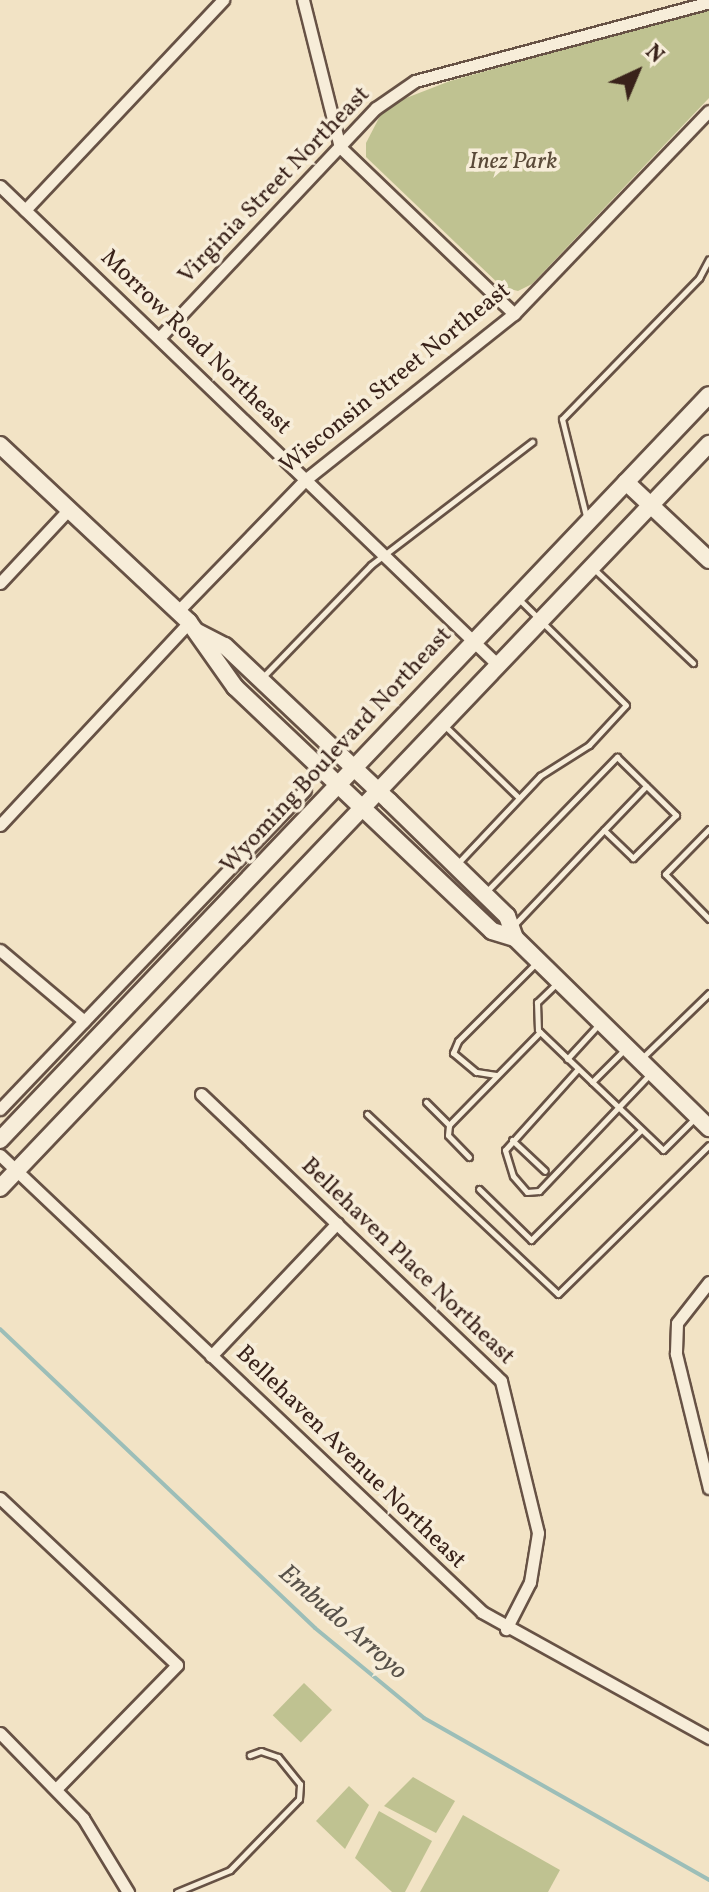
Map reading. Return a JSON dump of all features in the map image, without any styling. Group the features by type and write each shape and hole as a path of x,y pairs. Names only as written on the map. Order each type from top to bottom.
{"main road":[{"name":"Wyoming Boulevard Northeast","path":"0,1140 357,770 473,641 709,395"},
{"path":"0,1188 362,804 709,444"},
{"path":"0,445 188,622 225,646 377,789 484,893 538,960 703,1122"},
{"path":"626,482 709,560"},
{"path":"188,622 210,658 235,687 362,804 492,931 514,933"}],"street":[{"path":"25,210 223,0"},
{"path":"303,0 340,147 514,314"},
{"name":"Virginia Street Northeast","path":"159,338 376,108 415,81 709,2"},
{"name":"Wisconsin Street Northeast","path":"0,825 188,622 305,480 514,314 709,111"},
{"name":"Morrow Road Northeast","path":"0,186 498,665"},
{"path":"0,583 69,509"},
{"path":"0,1109 305,790"},
{"path":"0,950 84,1021"},
{"name":"Bellehaven Place Northeast","path":"201,1094 501,1381 538,1533 530,1582 506,1629"},
{"name":"Bellehaven Avenue Northeast","path":"0,1155 461,1594 506,1629 709,1738"},
{"path":"211,1356 337,1223"},
{"path":"709,1282 677,1323 676,1354 706,1464 709,1488"},
{"path":"0,1498 177,1665 58,1787"},
{"path":"0,1733 58,1787 128,1892"}],"lane":[{"path":"588,522 562,419 699,278 709,259"},
{"path":"260,679 371,565 387,558 532,442"},
{"path":"592,567 693,663"},
{"path":"455,865 540,776 589,745 626,705 517,596"},
{"path":"442,723 519,798"},
{"path":"484,893 617,757 676,815 633,858 604,830"},
{"path":"514,933 646,786"},
{"path":"709,829 665,874 709,919"},
{"path":"496,1075 460,1063 453,1053 455,1047 538,960"},
{"path":"559,981 537,1002 533,1015 540,1032 567,1059 663,1150 703,1122"},
{"path":"578,1069 505,1150 513,1176 533,1193 619,1108 646,1067 709,993"},
{"path":"567,1059 601,1022"},
{"path":"469,1157 448,1135 449,1125 540,1032"},
{"path":"592,1082 626,1048"},
{"path":"426,1102 449,1125"},
{"path":"367,1114 558,1294 709,1145"},
{"path":"479,1189 531,1240 641,1130"},
{"path":"512,1140 545,1171"},
{"path":"177,1892 230,1870 299,1799 300,1784 278,1757 261,1751 250,1755"}],"green space":[{"name":"Inez Park","path":"709,9 709,98 532,284 518,291 502,287 366,157 366,143 381,114 401,100 450,81"},
{"path":"304,1683 332,1710 301,1742 273,1715"},
{"path":"413,1777 455,1801 436,1833 384,1806"},
{"path":"349,1786 369,1805 345,1849 316,1821"},
{"path":"379,1811 432,1841 405,1892 392,1892 355,1858"},
{"path":"463,1815 560,1870 548,1892 420,1892"}],"waterway":[{"name":"Embudo Arroyo","path":"0,1329 315,1628 424,1718 709,1880"}]}
